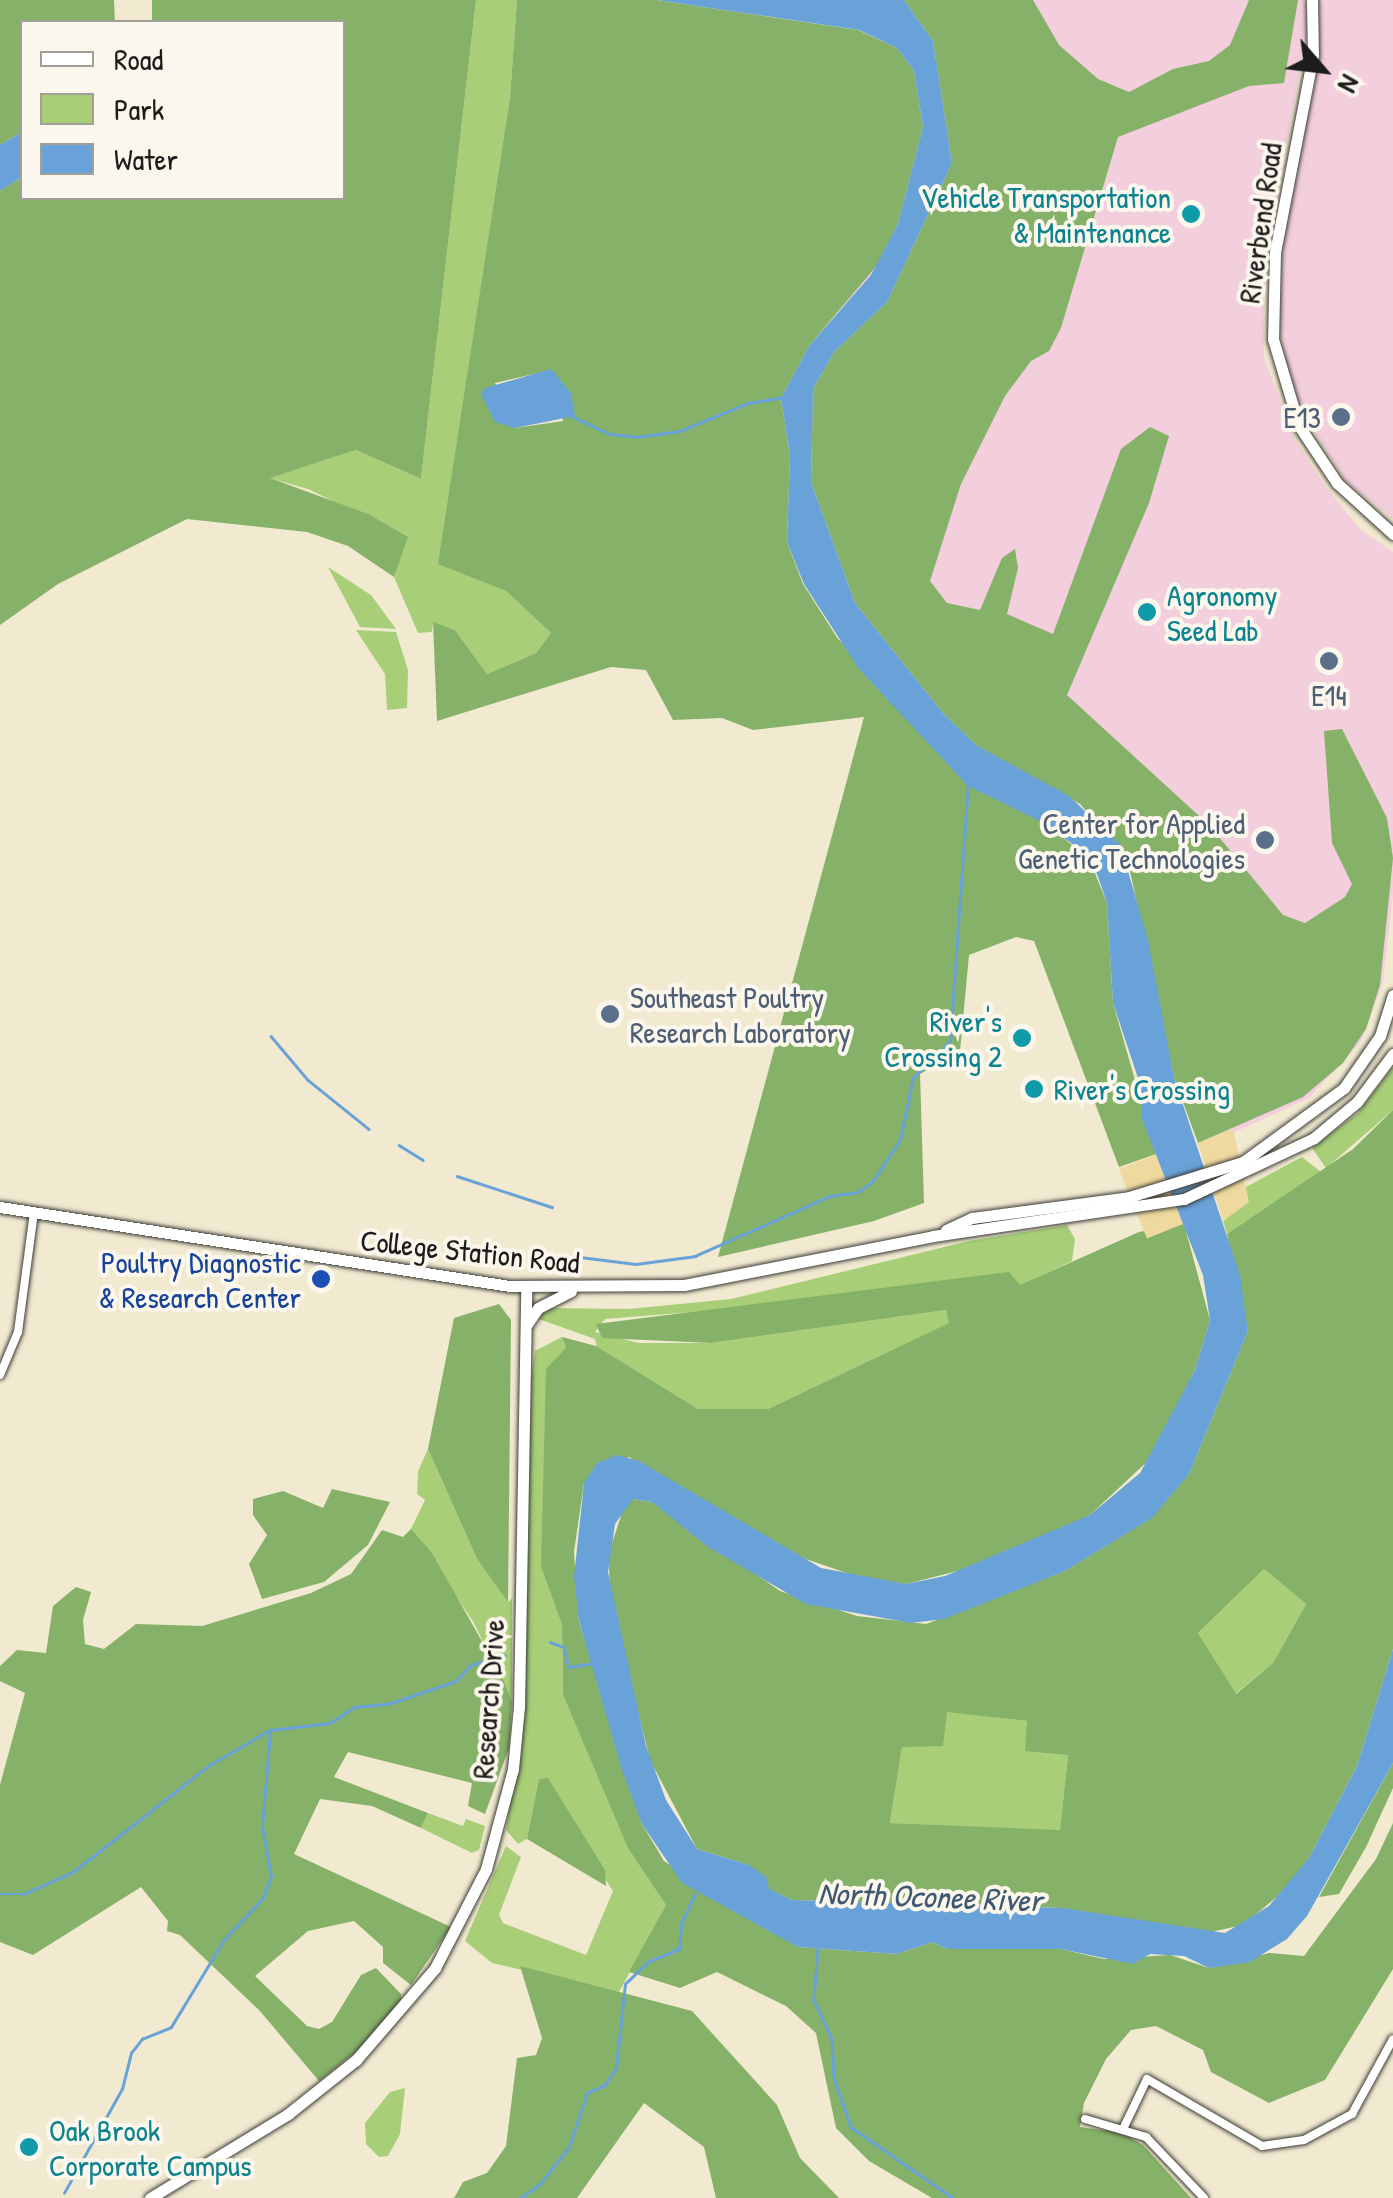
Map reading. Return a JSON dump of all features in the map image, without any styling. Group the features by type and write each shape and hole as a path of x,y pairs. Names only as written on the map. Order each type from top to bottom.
{"main road":[{"name":"Riverbend Road","path":"1312,0 1314,56 1275,254 1273,339 1299,426 1337,483 1393,534"},
{"name":"College Station Road","path":"1245,1168 1344,1088 1371,1052 1393,995"},
{"name":"College Station Road","path":"0,1207 526,1287 574,1289 719,1280 933,1236 972,1218 1131,1203 1245,1168 1341,1116 1393,1054"},
{"name":"Research Drive","path":"150,2198 288,2114 366,2050 435,1968 486,1869 510,1782 518,1708 526,1287"},
{"path":"524,1327 538,1308 574,1289"}],"street":[{"path":"0,1375 18,1332 34,1212"},
{"path":"1124,2127 1147,2079 1262,2146 1304,2140 1352,2114 1393,2039"},
{"path":"1085,2118 1124,2127 1164,2151 1204,2198"}],"shaded area":[{"path":"904,0 1305,0 1307,33 1264,263 1264,357 1295,440 1326,487 1359,528 1393,552 1393,894 1383,982 1361,1042 1309,1098 1235,1132 1197,1140 1127,857 808,449 808,421 928,29"},
{"path":"1319,0 1393,0 1393,519 1345,480 1297,403 1276,315 1284,232 1319,62"}],"green space":[{"path":"0,0 114,0 115,20 20,20 20,133 0,145"},
{"path":"152,0 476,0 421,479 356,450 270,478 368,514 408,537 394,577 348,546 307,532 187,519 58,584 0,625 0,191 20,178 20,200 345,200 345,20 152,20"},
{"path":"476,0 517,0 510,97 439,563 506,591 551,633 536,653 487,674 455,630 433,623 432,632 418,633 394,577 407,537 308,489 269,478 356,450 421,479"},
{"path":"517,0 657,0 858,30 897,48 914,71 923,127 898,224 879,263 809,346 781,398 790,456 787,542 803,584 838,639 1090,861 1107,903 1113,1003 1156,1154 1119,1167 1034,941 1016,937 969,955 960,1051 920,1074 924,1203 874,1221 718,1257 864,717 753,730 722,718 673,720 646,670 611,667 437,721 433,622 455,630 487,674 536,653 551,633 506,591 438,564 510,97","holes":["551,370 563,421 515,428 495,383"]},
{"path":"904,0 1033,0 1059,45 1098,79 1129,92 1173,69 1209,61 1230,45 1249,0 1298,0 1284,83 1249,86 1118,137 1061,328 1049,351 1031,361 1005,396 961,484 930,581 947,603 980,610 1002,558 1015,549 1018,568 1007,614 1053,634 1121,449 1150,427 1169,436 1149,503 1067,695 1209,825 1283,915 1305,923 1345,897 1352,884 1332,843 1324,731 1342,729 1387,818 1393,858 1380,985 1366,1029 1343,1063 1303,1097 1198,1143 1174,1078 1127,857 1080,804 976,745 943,713 855,603 811,482 813,389 834,352 887,302 952,163 933,41"},
{"path":"328,567 371,595 396,629 360,627"},
{"path":"356,630 396,632 408,670 407,708 387,710 385,674"},
{"path":"1393,1067 1393,1110 1326,1168 1312,1148 1358,1113"},
{"path":"1393,1110 1393,1649 1357,1766 1309,1858 1284,1891 1243,1925 1206,1933 1063,1908 792,1900 768,1889 749,1865 697,1849 650,1760 611,1600 608,1555 625,1504 633,1499 652,1502 780,1591 857,1616 926,1624 1065,1571 1143,1523 1189,1474 1248,1331 1227,1234 1353,1149","holes":["1264,1569 1306,1604 1273,1663 1236,1694 1198,1633","947,1712 1027,1721 1025,1751 1068,1755 1060,1830 890,1823 902,1747 943,1746"]},
{"path":"1302,1157 1321,1172 1227,1234 1223,1221 1248,1202 1244,1188"},
{"path":"1184,1224 1210,1320 1195,1370 1151,1458 1090,1515 985,1564 906,1584 873,1582 794,1555 629,1457 584,1483 574,1552 579,1622 642,1824 664,1861 798,1947 897,1954 933,1942 947,1949 1061,1949 1104,1959 1170,1955 1209,1968 1269,1953 1304,1956 1376,1859 1393,1823 1393,1969 1325,2080 1269,2103 1211,2072 1203,2050 1156,2026 1131,2030 1106,2059 1084,2103 1080,2127 1122,2133 1143,2145 1191,2198 932,2198 869,2161 836,2128 816,2033 786,2006 717,1972 680,1988 629,1972 666,1905 628,1848 563,1695 562,1625 541,1567 546,1369 566,1348 562,1337 596,1346 698,1409 768,1409 949,1323 946,1310 711,1343 602,1338 596,1324 1009,1272 1020,1285 1139,1232"},
{"path":"1067,1225 1075,1239 1072,1261 1020,1286 605,1319 595,1332 639,1343 711,1343 946,1310 950,1323 768,1409 698,1409 597,1347 595,1339 536,1318 546,1308 629,1309 731,1299 969,1241"},
{"path":"499,1304 511,1320 508,1602 477,1559 428,1449 454,1318"},
{"path":"562,1337 566,1348 541,1567 562,1625 563,1695 628,1847 666,1905 619,1992 492,1963 465,1941 506,1846 521,1857 499,1915 503,1923 586,1955 613,1891 539,1780 527,1839 518,1844 506,1830 525,1714 529,1394 535,1351"},
{"path":"428,1449 477,1559 509,1602 512,1598 512,1702 474,1623 411,1529 425,1500 417,1494 418,1471"},
{"path":"332,1489 390,1502 368,1545 324,1582 262,1599 249,1564 267,1535 253,1515 253,1499 283,1491 323,1508"},
{"path":"411,1529 432,1553 501,1675 512,1702 509,1748 485,1814 468,1806 472,1783 348,1752 334,1777 428,1813 421,1828 372,1806 320,1799 294,1854 451,1927 411,1985 383,1963 383,1947 354,1921 308,1931 255,1976 307,2026 319,2029 332,2022 361,1975 376,1968 401,1994 401,2002 362,2047 319,2081 260,2011 180,1935 167,1931 168,1921 141,1887 33,1955 0,1942 0,1785 25,1693 0,1681 0,1666 17,1650 46,1653 53,1606 76,1587 91,1592 83,1620 85,1644 104,1649 136,1624 202,1626 311,1593 351,1574 382,1530 403,1537"},
{"path":"1264,1569 1306,1604 1273,1663 1235,1694 1198,1633"},
{"path":"946,1711 1027,1721 1068,1755 1060,1831 890,1823 902,1747"},
{"path":"1393,1763 1393,1788 1366,1847 1339,1894 1319,1897"},
{"path":"548,1778 605,1870 606,1886 527,1839 539,1779"},
{"path":"428,1813 463,1826 466,1819 485,1826 479,1850 472,1853 421,1828"},
{"path":"520,1966 692,2011 777,2105 800,2158 839,2198 716,2198 704,2147 644,2103 577,2198 454,2198 463,2182 487,2173 506,2146 517,2058 536,2055 542,2038"},
{"path":"405,2088 400,2134 388,2156 379,2157 366,2144 365,2123 390,2092"}],"sand":[{"path":"1233,1129 1249,1202 1223,1221 1198,1143"},
{"path":"1156,1154 1184,1224 1147,1239 1119,1169"}],"water":[{"path":"657,0 904,0 933,41 952,163 887,302 834,352 813,389 811,482 855,603 943,713 976,745 1069,796 1120,844 1148,940 1174,1078 1240,1275 1248,1331 1189,1474 1152,1518 1065,1571 944,1619 911,1623 806,1604 708,1547 652,1502 633,1499 615,1524 608,1572 646,1746 666,1800 697,1849 749,1865 766,1877 769,1889 792,1900 1063,1908 1225,1933 1269,1906 1309,1858 1357,1766 1393,1649 1393,1763 1307,1916 1287,1939 1250,1962 1209,1968 1184,1956 1150,1954 1133,1964 1061,1949 947,1949 933,1942 897,1954 798,1947 682,1883 642,1824 622,1770 579,1621 574,1577 584,1483 597,1463 617,1455 639,1461 821,1568 906,1584 945,1576 1090,1515 1140,1473 1195,1370 1210,1320 1203,1275 1142,1119 1140,1084 1113,1003 1107,903 1097,874 1080,850 1046,824 968,786 859,669 804,584 787,542 790,456 781,398 809,346 871,275 898,224 923,127 914,71 897,48 859,30"},
{"path":"20,133 20,178 0,191 0,145"},
{"path":"551,369 571,393 575,416 515,428 495,422 481,394 485,388"}],"waterway":[{"path":"573,417 610,434 637,437 680,431 748,403 781,398"},
{"path":"572,1256 636,1264 695,1256 830,1196 858,1192 873,1181 900,1140 913,1078 950,1041 968,785"},
{"path":"271,1036 308,1080 369,1129"},
{"path":"399,1145 423,1160"},
{"path":"457,1176 552,1207"},
{"path":"550,1642 564,1647 569,1667 594,1663"},
{"path":"0,1894 24,1894 73,1872 208,1766 270,1730 330,1723 355,1707 391,1703 456,1681 471,1665 505,1655"},
{"path":"64,2193 122,2089 131,2053 142,2039 171,2027 224,1940 263,1898 271,1877 262,1826 270,1732"},
{"path":"520,2198 540,2184 569,2147 587,2093 605,2085 616,2068 625,1984 648,1962 679,1949 681,1924 695,1894"},
{"path":"818,1948 814,2000 832,2039 834,2077 851,2127 953,2198"}],"place":[{"name":"Vehicle Transportation & Maintenance","path":"1191,214"},
{"name":"E13","path":"1341,417"},
{"name":"Agronomy Seed Lab","path":"1147,612"},
{"name":"E14","path":"1329,661"},
{"name":"Center for Applied Genetic Technologies","path":"1265,840"},
{"name":"Southeast Poultry Research Laboratory","path":"610,1014"},
{"name":"River's Crossing 2","path":"1022,1038"},
{"name":"River's Crossing","path":"1034,1089"},
{"name":"Poultry Diagnostic & Research Center","path":"321,1279"},
{"name":"Oak Brook Corporate Campus","path":"29,2147"}],"water label":[{"name":"North Oconee River","path":"930,1897"}]}
